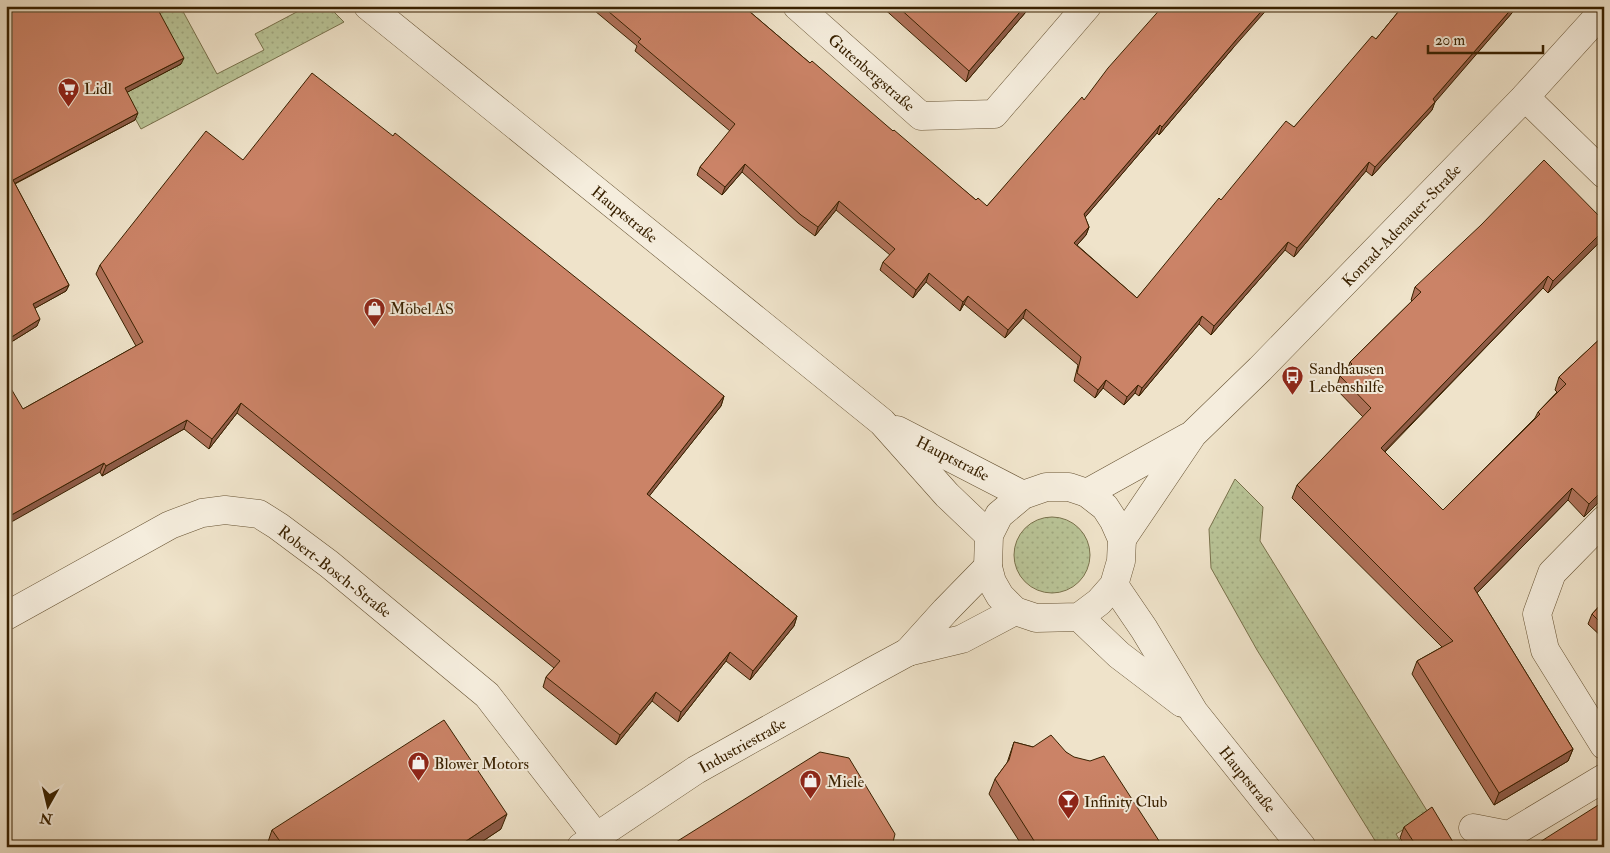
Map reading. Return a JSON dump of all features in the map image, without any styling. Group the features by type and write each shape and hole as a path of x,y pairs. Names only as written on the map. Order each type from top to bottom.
{"street":[{"name":"Hauptstraße","path":"368,6 882,422 946,495 989,535"},
{"name":"Gutenbergstraße","path":"797,6 921,116 994,114 1087,6"},
{"name":"Konrad-Adenauer-Straße","path":"1122,539 1193,434 1260,369 1525,98 1604,10"},
{"path":"1525,98 1604,174"},
{"name":"Hauptstraße","path":"882,422 1023,495"},
{"name":"Konrad-Adenauer-Straße","path":"1087,493 1193,434"},
{"path":"1046,487 1069,487 1087,493 1105,508 1114,521 1122,539 1121,561 1114,585 1099,602 1080,617 1036,618 1015,611 1000,596 992,582 988,567 989,535 999,515 1023,495 1046,487"},
{"name":"Robert-Bosch-Straße","path":"6,616 170,525 202,513 225,510 260,514 329,564 487,695 589,841"},
{"path":"1604,520 1552,573 1537,614 1545,650 1604,745"},
{"name":"Industriestraße","path":"908,652 945,610 988,567"},
{"name":"Hauptstraße","path":"1114,585 1144,629 1194,712 1302,847"},
{"name":"Industriestraße","path":"589,841 696,770 873,670 908,652 962,639 1015,611"},
{"name":"Hauptstraße","path":"1080,617 1119,655 1194,712"},
{"path":"1473,828 1509,834 1604,778"}],"green space":[{"path":"174,6 180,6 217,74 264,50 255,34 308,6 328,6 344,22 141,129 122,95 181,64 155,16"},
{"path":"1235,479 1263,507 1260,541 1429,814 1396,834 1404,847 1379,847 1257,650 1211,568 1209,529"},
{"path":"1052,517 1067,520 1079,528 1087,540 1090,555 1087,570 1079,582 1067,590 1052,593 1037,590 1025,582 1017,570 1014,555 1017,540 1025,528 1037,520"}],"building":[{"name":"Lidl","path":"6,6 156,6 184,58 125,88 138,113 13,180 69,285 33,304 40,319 10,338 6,331"},
{"path":"602,6 743,6 810,63 812,61 976,200 978,198 987,206 1082,97 1084,100 1108,68 1163,6 1266,6 1084,214 1089,227 1074,243 1137,298 1219,198 1221,200 1286,121 1294,127 1372,36 1376,39 1403,6 1514,6 1433,99 1435,102 1375,167 1369,162 1297,248 1288,242 1214,326 1202,316 1142,388 1138,385 1127,397 1106,380 1098,390 1077,373 1081,357 1026,309 1008,330 968,296 963,302 929,273 916,290 883,262 895,249 839,201 818,227 801,215 745,164 725,187 700,167 735,124 638,42 641,39"},
{"path":"897,6 1025,6 969,71"},
{"name":"Möbel AS","path":"312,73 393,136 395,133 724,396 647,494 797,616 753,671 730,652 681,712 656,692 620,735 546,677 560,661 241,403 212,439 187,420 106,466 104,463 6,518 6,380 23,409 143,342 100,265 206,131 243,160"},
{"path":"1544,160 1604,221 1604,230 1553,281 1548,276 1381,448 1443,510 1540,414 1538,412 1566,384 1559,377 1604,335 1604,455 1600,459 1604,463 1604,489 1589,504 1572,488 1474,588 1573,749 1499,793 1417,661 1453,641 1297,485 1371,408 1340,376 1352,364 1350,362 1421,292 1415,287 1481,225"},
{"path":"1604,601 1604,626 1592,614"},
{"name":"Blower Motors","path":"444,720 507,814 457,847 284,847 272,830"},
{"name":"Infinity Club","path":"1051,735 1066,752 1074,757 1090,761 1104,756 1163,847 1038,847 995,779 1009,760 1014,742 1033,747"},
{"name":"Miele","path":"820,752 849,758 895,834 893,842 896,847 668,847"},
{"path":"1603,802 1604,847 1532,847"},
{"path":"1432,807 1456,847 1417,847 1404,827"}],"place":[{"name":"Lidl","path":"68,107"},
{"name":"Möbel AS","path":"374,327"},
{"name":"Sandhausen Lebenshilfe","path":"1293,396"},
{"name":"Blower Motors","path":"418,782"},
{"name":"Miele","path":"811,800"},
{"name":"Infinity Club","path":"1068,820"}]}
